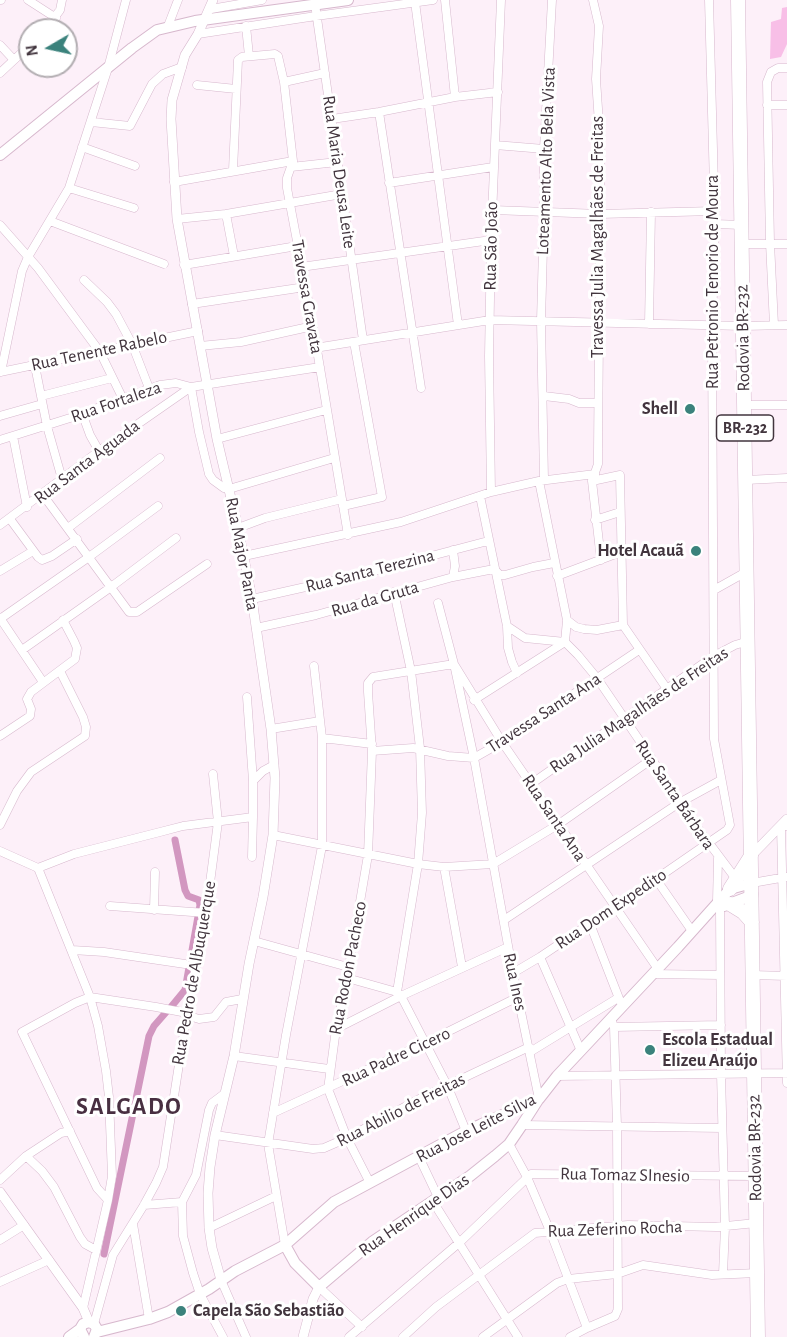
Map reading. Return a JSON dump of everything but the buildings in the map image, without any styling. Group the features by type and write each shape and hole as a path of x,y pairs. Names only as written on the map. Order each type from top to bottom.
{"highway":[{"name":"Rodovia BR-232","path":"738,0 751,856"},
{"path":"733,884 751,856"},
{"name":"BR-232","path":"751,856 752,922"},
{"path":"719,906 743,912 752,922"},
{"name":"Rodovia BR-232","path":"752,922 758,1337"}],"main road":[{"path":"0,155 150,34 170,26 200,20 315,10 348,0"},
{"path":"733,884 752,889"},
{"name":"Rua Jose Leite Silva","path":"92,1331 150,1319 168,1312 285,1245 334,1202 466,1131 538,1099 581,1051 613,1023 620,1002 655,971 719,906 733,884"},
{"name":"Rua Jose Leite Silva","path":"719,906 752,889"},
{"name":"Rua Henrique Dias","path":"319,1287 372,1242 484,1165 508,1144 538,1099"},
{"path":"285,1245 295,1263 319,1287"},
{"path":"69,1337 92,1331"}],"street":[{"path":"28,0 56,18 62,0"},
{"path":"1,372 22,272 28,257 69,188 108,68 126,0"},
{"path":"170,26 178,0"},
{"path":"212,4 262,0"},
{"path":"198,34 246,26 315,10 433,0"},
{"path":"445,0 455,97"},
{"name":"Rua São João","path":"491,492 491,240 501,0"},
{"name":"Loteamento Alto Bela Vista","path":"541,321 544,149 552,0"},
{"name":"Travessa Julia Magalhães de Freitas","path":"593,0 599,26 596,79 600,138 598,452 594,478 595,520 601,560"},
{"name":"Rua Petronio Tenorio de Moura","path":"709,0 715,224 712,325 714,739 721,780"},
{"path":"415,2 458,325"},
{"name":"Rua Major Panta","path":"212,4 200,20 198,34 188,50 171,108 177,219 184,265 201,346 206,385 252,599 274,765 273,835 242,999 234,1056 215,1135 208,1194 212,1248 221,1280 246,1337"},
{"name":"Rua Maria Deusa Leite","path":"315,10 363,340"},
{"path":"233,170 238,60 249,56 246,26"},
{"path":"0,45 15,60"},
{"name":"Travessa Gravata","path":"249,56 276,54 284,82 292,164 287,178 290,203 348,535"},
{"path":"0,73 18,57"},
{"path":"91,122 130,126 152,84 163,74 182,68"},
{"path":"774,325 770,243 768,77 778,68 787,68"},
{"path":"284,82 325,73"},
{"path":"197,85 236,89"},
{"path":"332,119 455,97 498,92"},
{"path":"767,105 787,105"},
{"path":"379,112 421,388"},
{"path":"495,145 544,149"},
{"path":"82,147 135,166"},
{"path":"174,182 233,170 337,162"},
{"path":"389,183 493,167"},
{"path":"69,188 134,208"},
{"path":"177,219 226,214 342,194"},
{"path":"492,210 600,214 714,211"},
{"path":"649,324 651,212"},
{"path":"226,214 234,256"},
{"path":"50,221 164,264"},
{"path":"715,224 742,225"},
{"path":"2,230 28,257 100,352 123,399"},
{"path":"302,267 491,240"},
{"path":"742,244 787,244"},
{"path":"184,265 297,246"},
{"path":"84,280 116,314 132,344 149,388"},
{"path":"192,304 305,287"},
{"path":"315,348 490,320 787,325"},
{"path":"541,321 544,396 542,480 554,563 567,620 565,642"},
{"path":"201,346 241,342 313,326"},
{"name":"Rua Tenente Rabelo","path":"1,372 198,331"},
{"path":"238,528 265,518 342,502 382,497 354,342"},
{"path":"35,366 47,426 63,479"},
{"name":"Rua Santa Aguada","path":"0,525 99,451 192,387 320,367"},
{"path":"0,416 112,378"},
{"name":"Rua Fortaleza","path":"0,440 47,426 149,388 176,382 192,387"},
{"path":"192,387 209,474 213,480 229,489 334,458"},
{"path":"544,396 569,399 579,403 598,403"},
{"path":"744,405 787,405"},
{"path":"217,439 327,410"},
{"path":"82,413 99,451"},
{"path":"13,436 27,507"},
{"path":"68,528 160,458"},
{"path":"244,556 401,522 491,492 542,480 594,478 620,474 623,625 667,689"},
{"path":"746,480 787,478"},
{"path":"43,495 129,612 137,612 207,564"},
{"path":"480,496 507,626 508,648 517,672"},
{"path":"43,682 0,618 159,506"},
{"path":"595,520 620,512"},
{"path":"10,519 42,560 48,559 77,539"},
{"path":"22,650 176,538"},
{"name":"Rua Santa Terezina","path":"252,599 488,541"},
{"path":"453,550 455,566 453,577"},
{"path":"557,576 621,552"},
{"path":"0,571 36,554"},
{"path":"494,569 500,575 505,575 554,563"},
{"name":"Rua da Gruta","path":"256,628 316,615 453,577 494,569"},
{"path":"714,590 746,572"},
{"path":"394,592 411,671 420,748 422,813 418,864 399,994 447,1085 466,1131"},
{"path":"411,671 454,664 438,603"},
{"path":"0,736 30,716 32,713 28,696 75,659 77,648 63,620"},
{"path":"567,620 576,627 597,630 623,625"},
{"path":"507,626 528,639 565,642"},
{"name":"Rua Julia Magalhães de Freitas","path":"531,784 714,656 735,645 749,641"},
{"path":"474,700 565,642"},
{"name":"Rua Santa Bárbara","path":"565,642 597,678 718,858 733,884"},
{"name":"Travessa Santa Ana","path":"322,738 372,747 420,748 448,756 474,758 502,742 639,650"},
{"name":"Rua Santa Ana","path":"454,664 474,700 615,907 655,971"},
{"name":"Rua Ines","path":"454,664 474,758 538,1099"},
{"path":"285,1245 268,1144 322,846 322,738 314,666"},
{"path":"0,825 17,792 31,772 84,736 86,727 83,717 60,671"},
{"name":"Rua Rodon Pacheco","path":"370,1183 347,1138 328,1089 329,1069 368,855 372,747 368,683 373,677 411,671"},
{"path":"247,696 254,782 252,857"},
{"path":"271,729 320,721"},
{"path":"273,835 418,864 444,867 493,864 559,824 652,759"},
{"path":"254,782 263,771 274,765"},
{"name":"Rua Pedro de Albuquerque","path":"92,1331 113,1255 134,1224 163,1167 201,913 218,822 213,774"},
{"path":"504,920 679,803 721,780"},
{"name":"Rua Dom Expedito","path":"513,973 590,924 728,830 721,780"},
{"path":"38,868 74,854 183,826 253,817"},
{"path":"751,856 785,823"},
{"path":"785,823 787,1083"},
{"path":"0,851 38,868 90,997 98,1026 109,1097 112,1176 83,1308"},
{"path":"718,858 725,1227 723,1274"},
{"path":"444,867 462,967"},
{"path":"154,910 155,872"},
{"path":"752,889 785,877"},
{"path":"656,879 692,931"},
{"path":"110,906 201,913"},
{"path":"590,924 620,1002"},
{"path":"254,941 348,968"},
{"path":"336,1029 399,994 508,947"},
{"path":"72,950 104,952 185,964"},
{"path":"540,957 581,1051"},
{"path":"655,971 720,975"},
{"path":"752,975 785,976"},
{"path":"347,978 399,994"},
{"path":"108,1200 97,1188 22,1032 90,997 156,1006 199,1018 214,1017 226,1002 242,999"},
{"name":"Rua Padre Cicero","path":"273,1113 518,998"},
{"name":"Rua Abilio de Freitas","path":"215,1135 268,1144 324,1148 447,1085 529,1050 620,1002"},
{"path":"570,1337 617,1313 617,1126 613,1023 721,1025"},
{"path":"234,1056 329,1069"},
{"path":"557,1076 787,1072"},
{"name":"Rua Major Panta","path":"223,1337 200,1294 183,1236 182,1202 196,1175 208,1110 212,1103 224,1094"},
{"path":"522,1125 722,1128"},
{"path":"0,1180 26,1156 61,1132 70,1131"},
{"path":"508,1144 527,1177 587,1328"},
{"path":"26,1156 42,1171 54,1187 85,1244 96,1250"},
{"path":"419,1157 435,1198 478,1276 518,1337"},
{"name":"Rua Tomaz SInesio","path":"527,1177 535,1173 616,1176 756,1176"},
{"path":"349,1337 460,1242 527,1177"},
{"path":"0,1192 83,1308 92,1331"},
{"path":"209,1228 276,1196"},
{"path":"144,1205 182,1202"},
{"name":"Rua Zeferino Rocha","path":"402,1337 436,1307 535,1233 643,1224 725,1227 756,1223"},
{"path":"134,1224 150,1319"},
{"path":"0,1240 24,1225"},
{"path":"0,1282 49,1260"},
{"path":"483,1337 557,1284 568,1279 617,1274 643,1265 684,1272 757,1273"},
{"path":"319,1287 362,1327"},
{"name":"Rua Henrique Dias","path":"303,1337 312,1299 319,1287"}],"shaded area":[{"path":"787,7 787,44 781,57 770,59 771,22 781,19 782,8"}],"waterway":[{"path":"171,1007 185,990 200,905 199,900 188,896 185,890 175,840"},
{"path":"104,1254 149,1036 154,1026 168,1010"}],"place":[{"name":"Shell","path":"690,409"},
{"name":"Hotel Acauã","path":"696,551"},
{"name":"Escola Estadual Elizeu Araújo","path":"650,1050"},
{"name":"Capela São Sebastião","path":"181,1311"}],"district":[{"name":"SALGADO","path":"129,1107"}]}
